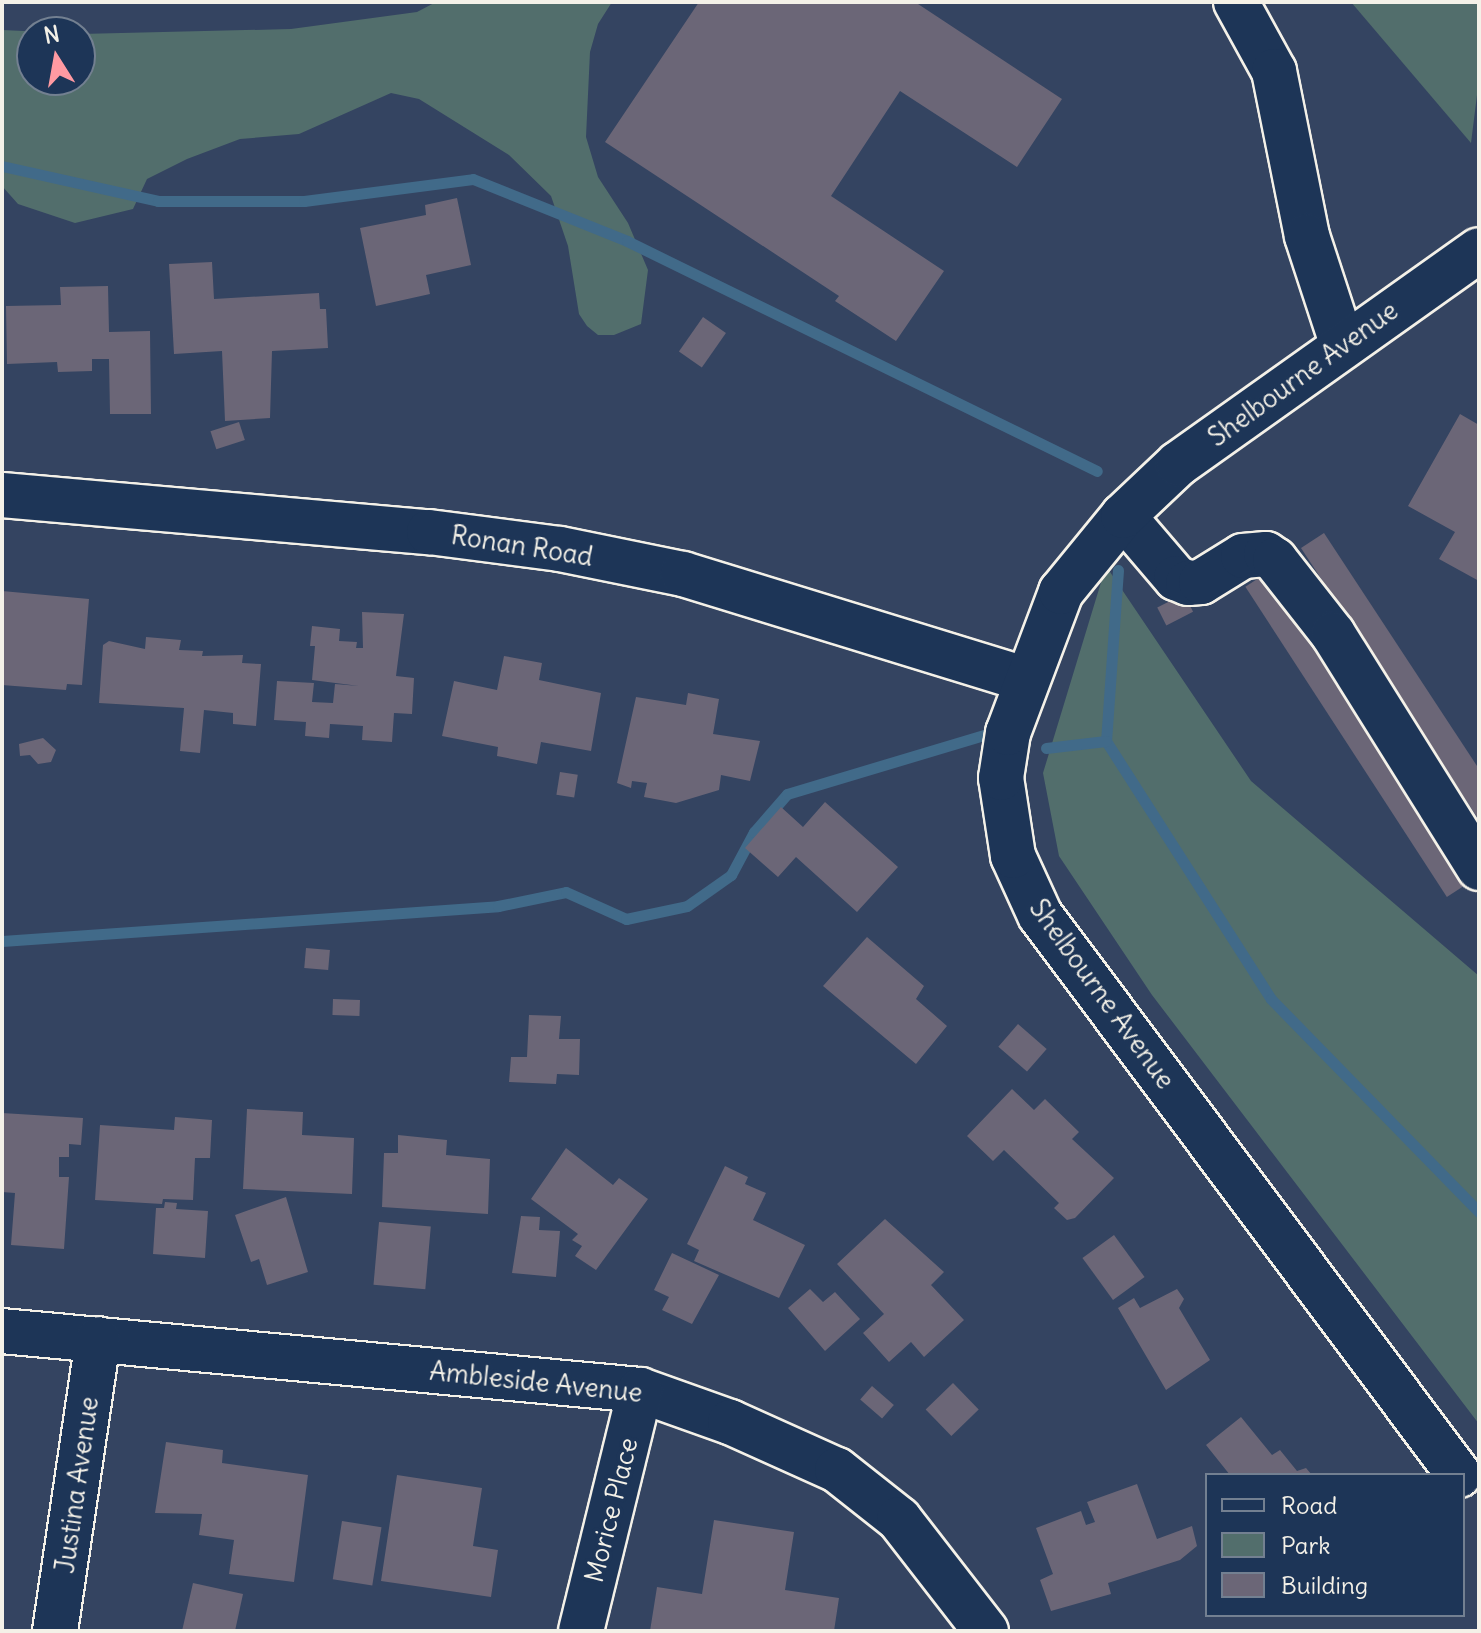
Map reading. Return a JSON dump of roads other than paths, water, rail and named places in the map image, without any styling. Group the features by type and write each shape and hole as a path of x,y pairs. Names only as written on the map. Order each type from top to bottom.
{"street":[{"path":"1236,2 1274,71 1307,236 1342,343"},
{"name":"Shelbourne Avenue","path":"1458,1473 1040,915 1013,856 1001,778 1008,733 1061,592 1123,516 1178,464 1342,343 1479,250"},
{"name":"Ronan Road","path":"2,495 429,532 560,549 683,574 1027,680"},
{"path":"1123,516 1176,578 1188,583 1201,582 1243,556 1266,554 1275,560 1333,634 1479,868"},
{"name":"Ambleside Avenue","path":"2,1331 640,1390 730,1422 837,1470 899,1519 986,1631"},
{"name":"Justina Avenue","path":"55,1631 98,1339"},
{"name":"Morice Place","path":"581,1631 640,1390"},
{"path":"1465,1483 1479,1501"}],"waterway":[{"path":"2,166 158,201 304,201 473,179 627,241 1097,471"},
{"path":"1118,570 1106,741 1271,999 1479,1212"},
{"path":"2,941 498,906 566,892 626,919 687,906 731,875 754,832 787,794 987,734"},
{"path":"1046,748 1106,741"}]}
